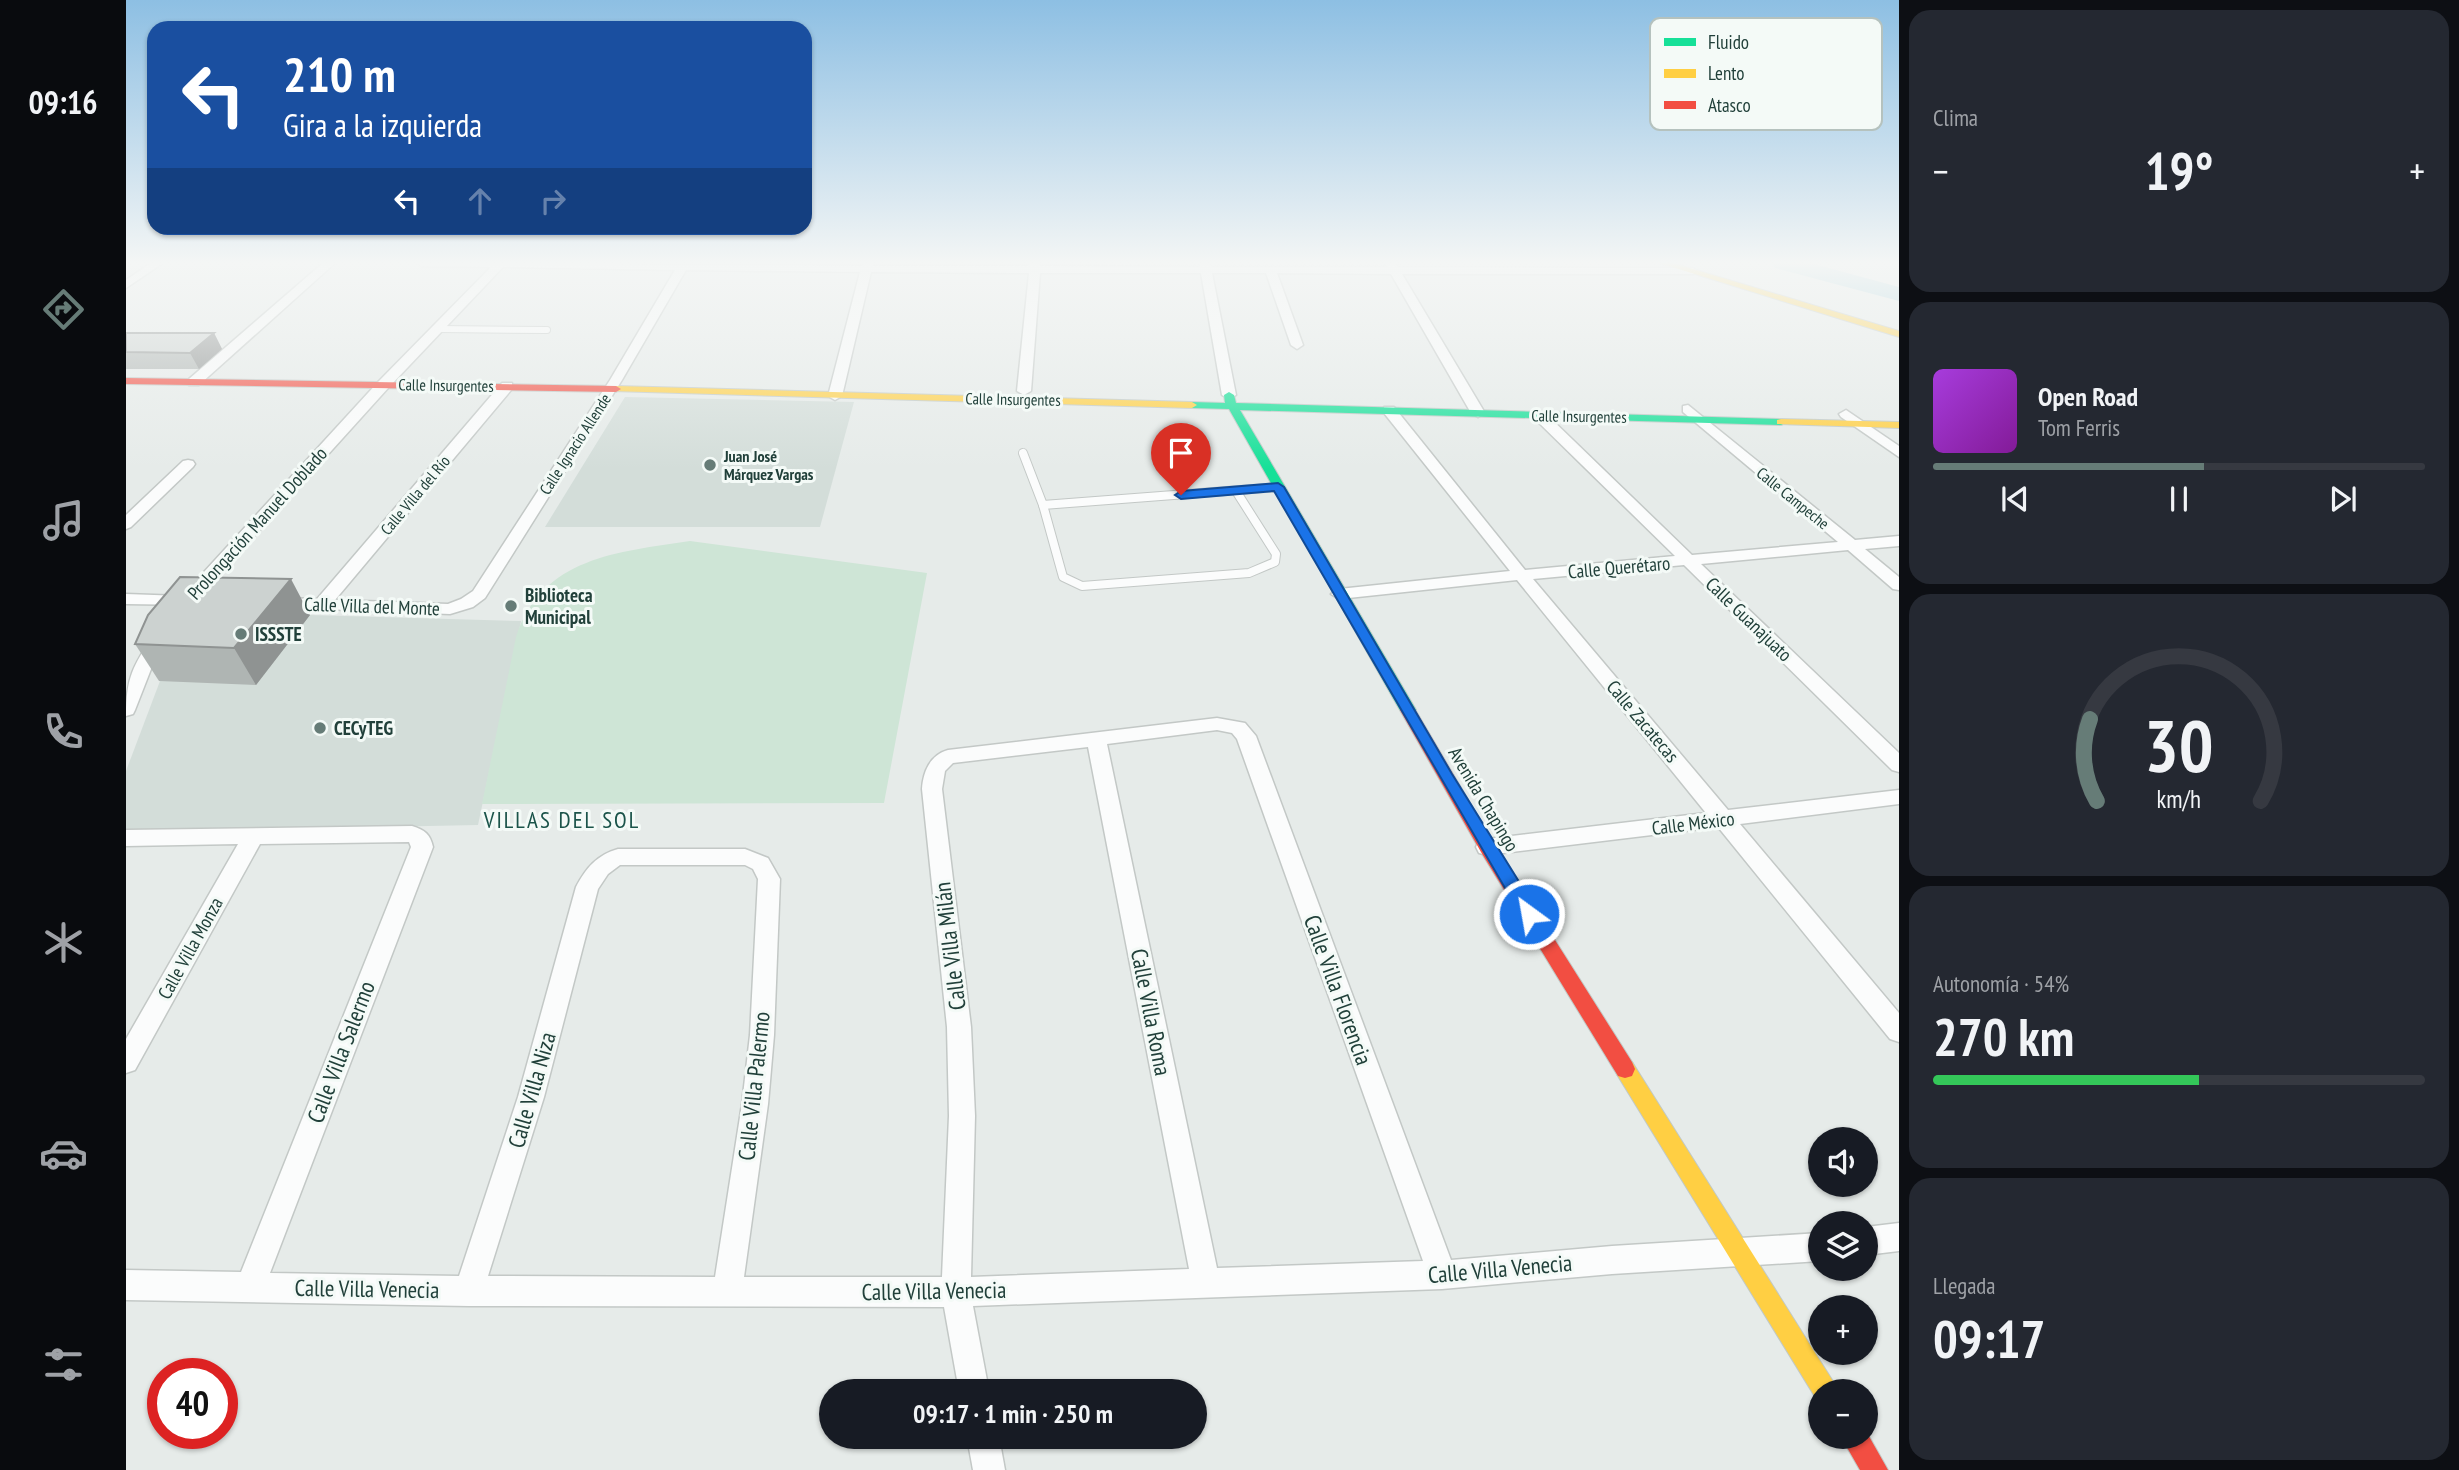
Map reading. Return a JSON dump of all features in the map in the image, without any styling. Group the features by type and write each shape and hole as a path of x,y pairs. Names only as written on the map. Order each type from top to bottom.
{"main road":[{"name":"Calle Insurgentes","path":"126,379 388,380 1230,400 1853,419 1899,416"},
{"name":"Calle Insurgentes","path":"388,380 507,386 613,385"},
{"name":"Calle Insurgentes","path":"837,391 1024,391 1389,410 1476,408 1539,415 1692,414"},
{"name":"Avenida Chapingo","path":"1230,400 1339,594 1487,847 1819,1379"},
{"name":"Calle Insurgentes","path":"1853,419 1899,425"},
{"path":"1862,1449 1875,1470"}],"street":[{"path":"199,378 252,332"},
{"name":"Prolongación Manuel Doblado","path":"126,710 144,664 178,612 388,380 435,332"},
{"name":"Calle Ignacio Allende","path":"450,609 467,603 479,594 644,332"},
{"path":"837,391 852,332"},
{"path":"1024,391 1029,332"},
{"path":"1217,332 1230,400"},
{"path":"1292,332 1297,345"},
{"path":"1430,332 1476,408"},
{"name":"Calle Villa del Río","path":"323,603 507,386"},
{"name":"Calle Zacatecas","path":"1389,410 1521,575 1899,1031"},
{"name":"Calle Campeche","path":"1692,414 1899,585"},
{"name":"Calle Guanajuato","path":"1539,415 1899,765"},
{"path":"1853,419 1899,453"},
{"path":"126,524 188,464"},
{"name":"Calle Querétaro","path":"1339,594 1899,541"},
{"path":"126,599 178,612 213,601"},
{"name":"Calle Villa del Monte","path":"268,603 450,609"},
{"name":"Calle Villa Milán","path":"956,1292 962,1116 959,1027 932,776 939,763 963,753 1096,740 1217,724"},
{"name":"Calle Villa Florencia","path":"1217,724 1238,727 1245,736 1442,1275"},
{"name":"Calle Villa Roma","path":"1096,740 1206,1283"},
{"name":"Calle México","path":"1487,847 1899,797"},
{"name":"Calle Villa Salermo","path":"250,1286 422,847 420,838 412,834 254,835"},
{"path":"126,838 254,835"},
{"name":"Calle Villa Monza","path":"126,1062 254,835"},
{"name":"Calle Villa Palermo","path":"587,887 608,860 618,857 745,857 758,859 764,865 769,879 757,1090 727,1292"},
{"name":"Calle Villa Niza","path":"469,1291 531,1097 587,887"},
{"path":"1878,1240 1899,1237"},
{"name":"Calle Villa Venecia","path":"126,1285 469,1291 956,1292 1442,1275 1808,1248"},
{"path":"956,1292 972,1379"},
{"path":"985,1449 989,1470"}],"lane":[{"path":"1023,453 1043,505 1063,577 1071,583 1095,587 1249,573 1275,562 1276,554 1236,491"},
{"path":"1043,505 1278,487"}],"shaded area":[{"name":"Juan José Márquez Vargas","path":"625,397 854,402 820,527 545,527"},
{"name":"CECyTEG","path":"310,615 521,621 478,825 126,832 126,771 160,681"}],"green space":[{"path":"690,541 927,573 884,803 482,804 516,637 528,610 544,590 563,574 586,563 636,549"}],"building":[{"path":"126,333 214,333 190,353 126,352"},
{"path":"180,577 291,579 234,648 135,644 148,615"}],"traffic: fast":[{"path":"1229,395 1231,404 1408,710"},
{"path":"1192,405 1781,422"}],"traffic: slow":[{"path":"1891,332 1899,334"},
{"path":"616,389 1192,405"},
{"path":"1781,422 1899,425"},
{"path":"1625,1069 1819,1379"}],"traffic: jam":[{"path":"126,381 616,389"},
{"path":"1408,710 1487,847 1625,1069"},
{"path":"1862,1449 1875,1470"}],"place":[{"name":"Juan José Márquez Vargas","path":"710,465"},
{"name":"Biblioteca Municipal","path":"511,606"},
{"name":"ISSSTE","path":"241,634"},
{"name":"CECyTEG","path":"320,728"}],"district":[{"name":"VILLAS DEL SOL","path":"562,820"}],"route":[{"path":"1181,495 1278,487 1487,847 1529,914"}]}
